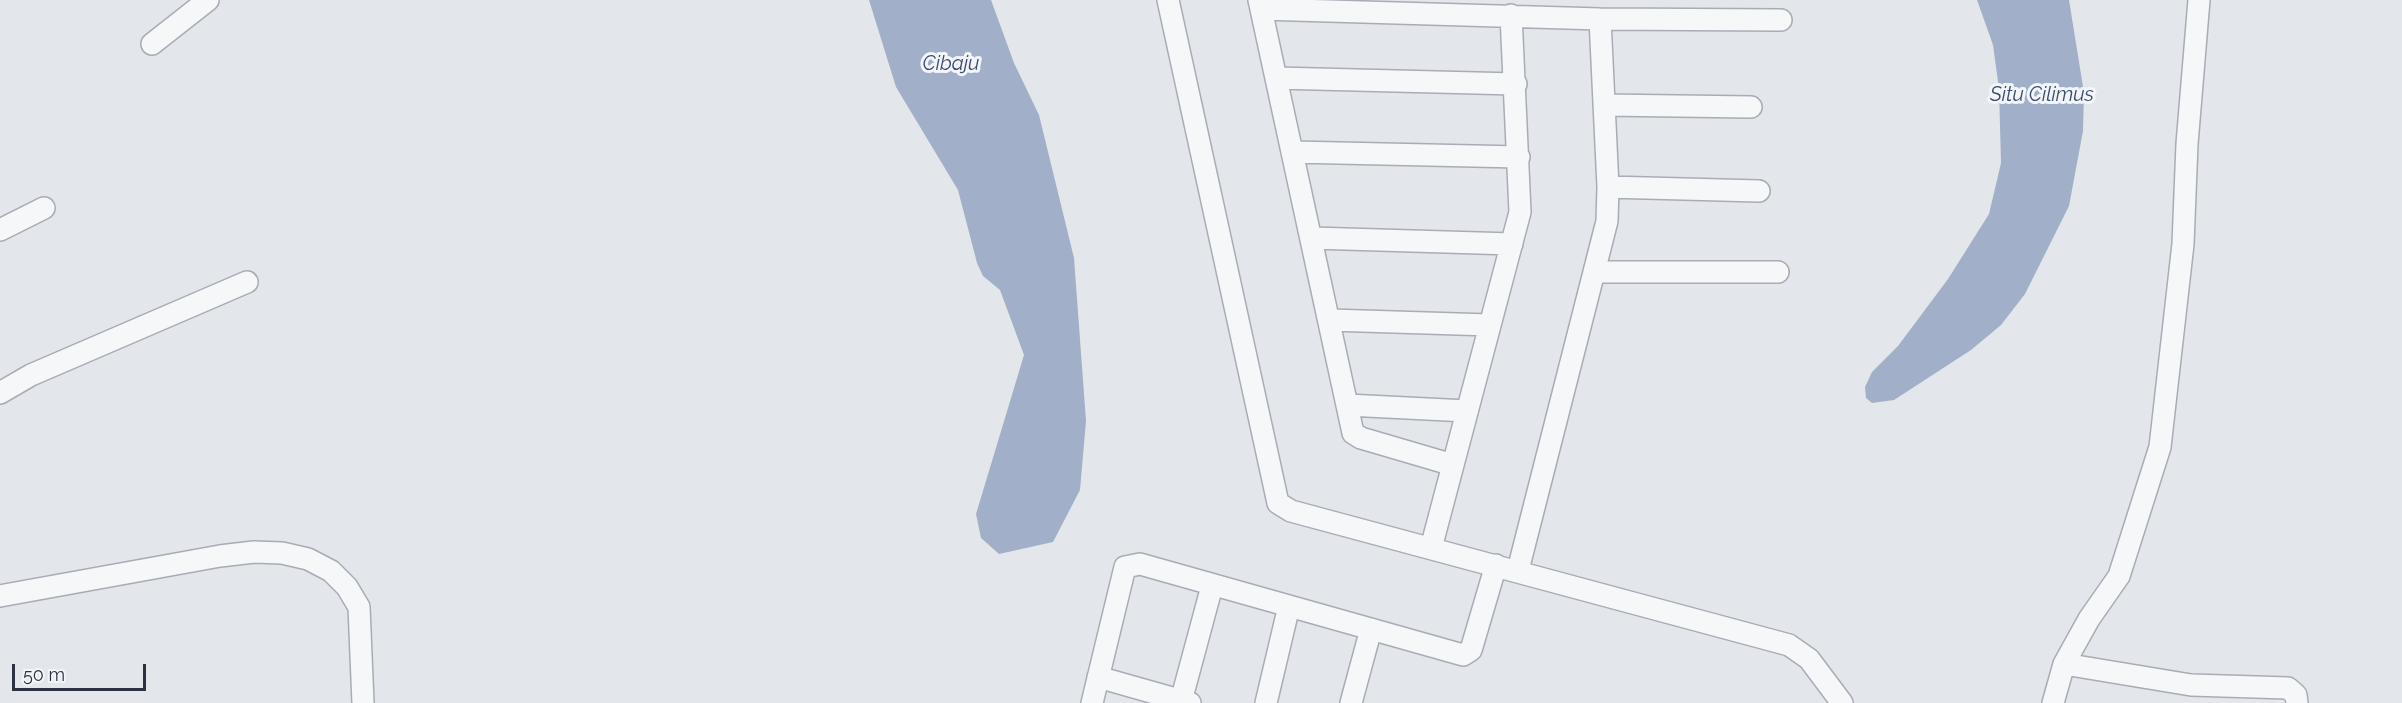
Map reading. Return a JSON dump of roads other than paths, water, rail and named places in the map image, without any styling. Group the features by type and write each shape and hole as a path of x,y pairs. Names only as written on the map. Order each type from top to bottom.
{"street":[{"path":"152,44 208,0"},
{"path":"1168,0 1278,503 1291,511 1518,570 1790,645 1809,659 1842,703"},
{"path":"2053,703 2064,664 2089,619 2119,576 2160,447 2183,244 2187,144 2199,0"},
{"path":"1453,465 1361,438 1353,433 1260,4 1600,19 1781,20"},
{"path":"1431,548 1520,212 1516,84 1511,15"},
{"path":"1518,570 1596,272 1607,221 1608,187 1600,19"},
{"path":"1276,78 1516,84"},
{"path":"1604,105 1751,107"},
{"path":"1293,153 1519,157"},
{"path":"1608,187 1759,191"},
{"path":"0,230 44,208"},
{"path":"1312,238 1512,244"},
{"path":"1596,272 1778,272"},
{"path":"0,393 31,375 247,282"},
{"path":"1330,320 1491,325"},
{"path":"1347,405 1467,411"},
{"path":"0,596 220,556 254,552 282,553 308,559 331,571 347,587 359,607 363,703"},
{"path":"1092,703 1125,567 1140,564 1463,655 1472,650 1496,565"},
{"path":"1098,677 1185,702 1212,586"},
{"path":"1266,703 1289,606"},
{"path":"1351,703 1371,629"},
{"path":"2064,664 2191,685 2288,688 2296,695 2297,703"}],"water":[{"name":"Cibaju","path":"869,0 991,0 1014,63 1039,115 1074,258 1086,421 1080,490 1053,542 999,554 981,538 976,514 1024,355 1000,290 983,276 977,263 958,190 896,87"},
{"name":"Situ Cilimus","path":"1977,0 2069,0 2084,93 2083,131 2069,206 2025,294 2001,325 1971,350 1894,400 1872,403 1866,398 1865,387 1872,372 1898,346 1948,279 1989,214 2001,163 1999,89 1993,45"}]}
